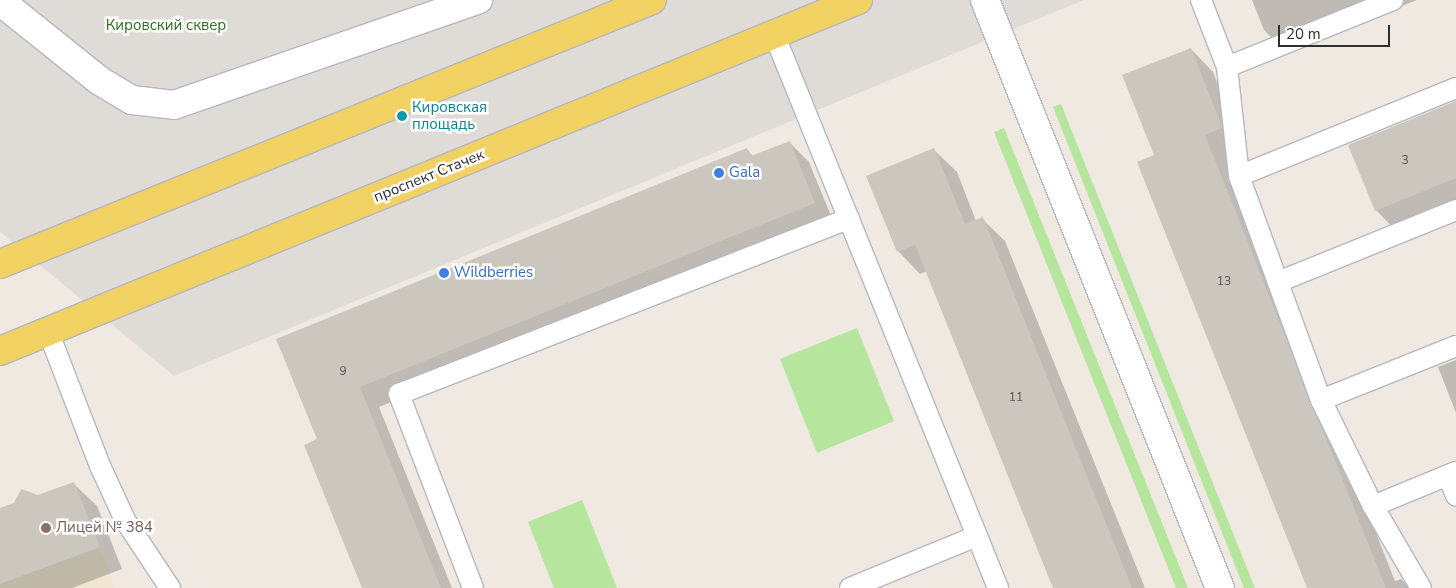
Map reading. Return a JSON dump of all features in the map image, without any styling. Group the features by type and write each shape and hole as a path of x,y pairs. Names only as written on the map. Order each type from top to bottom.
{"main road":[{"path":"0,264 652,0"},
{"name":"проспект Стачек","path":"0,351 858,0"}],"street":[{"path":"0,2 100,81 132,100 174,105 478,0"},
{"path":"985,0 1220,588"}],"lane":[{"path":"1201,0 1227,67 1239,176 1321,400 1373,506 1421,588"},
{"path":"1227,67 1393,0"},
{"path":"774,34 998,588"},
{"path":"1239,176 1456,88"},
{"path":"1278,282 1456,210"},
{"path":"473,588 399,394 849,219"},
{"path":"48,331 101,468 125,520 170,588"},
{"path":"1321,400 1456,346"},
{"path":"1373,506 1452,474 1456,496"},
{"path":"850,588 977,536"}],"shaded area":[{"name":"Кировская площадь","path":"0,0 1084,0 174,376 0,232"},
{"name":"Лицей № 384","path":"74,482 115,588 0,588 0,508 14,503 21,489 37,495"}],"green space":[{"path":"1061,104 1255,588 1244,588 1053,107"},
{"path":"1004,128 1188,588 1176,588 994,132"},
{"path":"857,328 894,421 817,453 780,359"},
{"path":"582,500 617,588 554,588 528,522"}],"building":[{"path":"1191,48 1222,128 1205,135 1386,588 1307,588 1137,162 1154,155 1122,75"},
{"path":"1456,101 1456,178 1375,211 1348,145"},
{"path":"790,141 815,203 360,387 441,588 362,588 304,445 317,439 276,339 747,148 751,156"},
{"path":"934,148 965,224 983,217 1132,588 1053,588 915,245 897,252 866,176"},
{"name":"Лицей № 384","path":"74,482 100,547 0,584 0,508 14,503 21,489 38,495"}],"place":[{"name":"Кировская площадь","path":"402,116"},
{"name":"Gala","path":"719,173"},
{"name":"Wildberries","path":"444,273"},
{"name":"Лицей № 384","path":"46,528"}],"park label":[{"name":"Кировский сквер","path":"166,26"}]}
